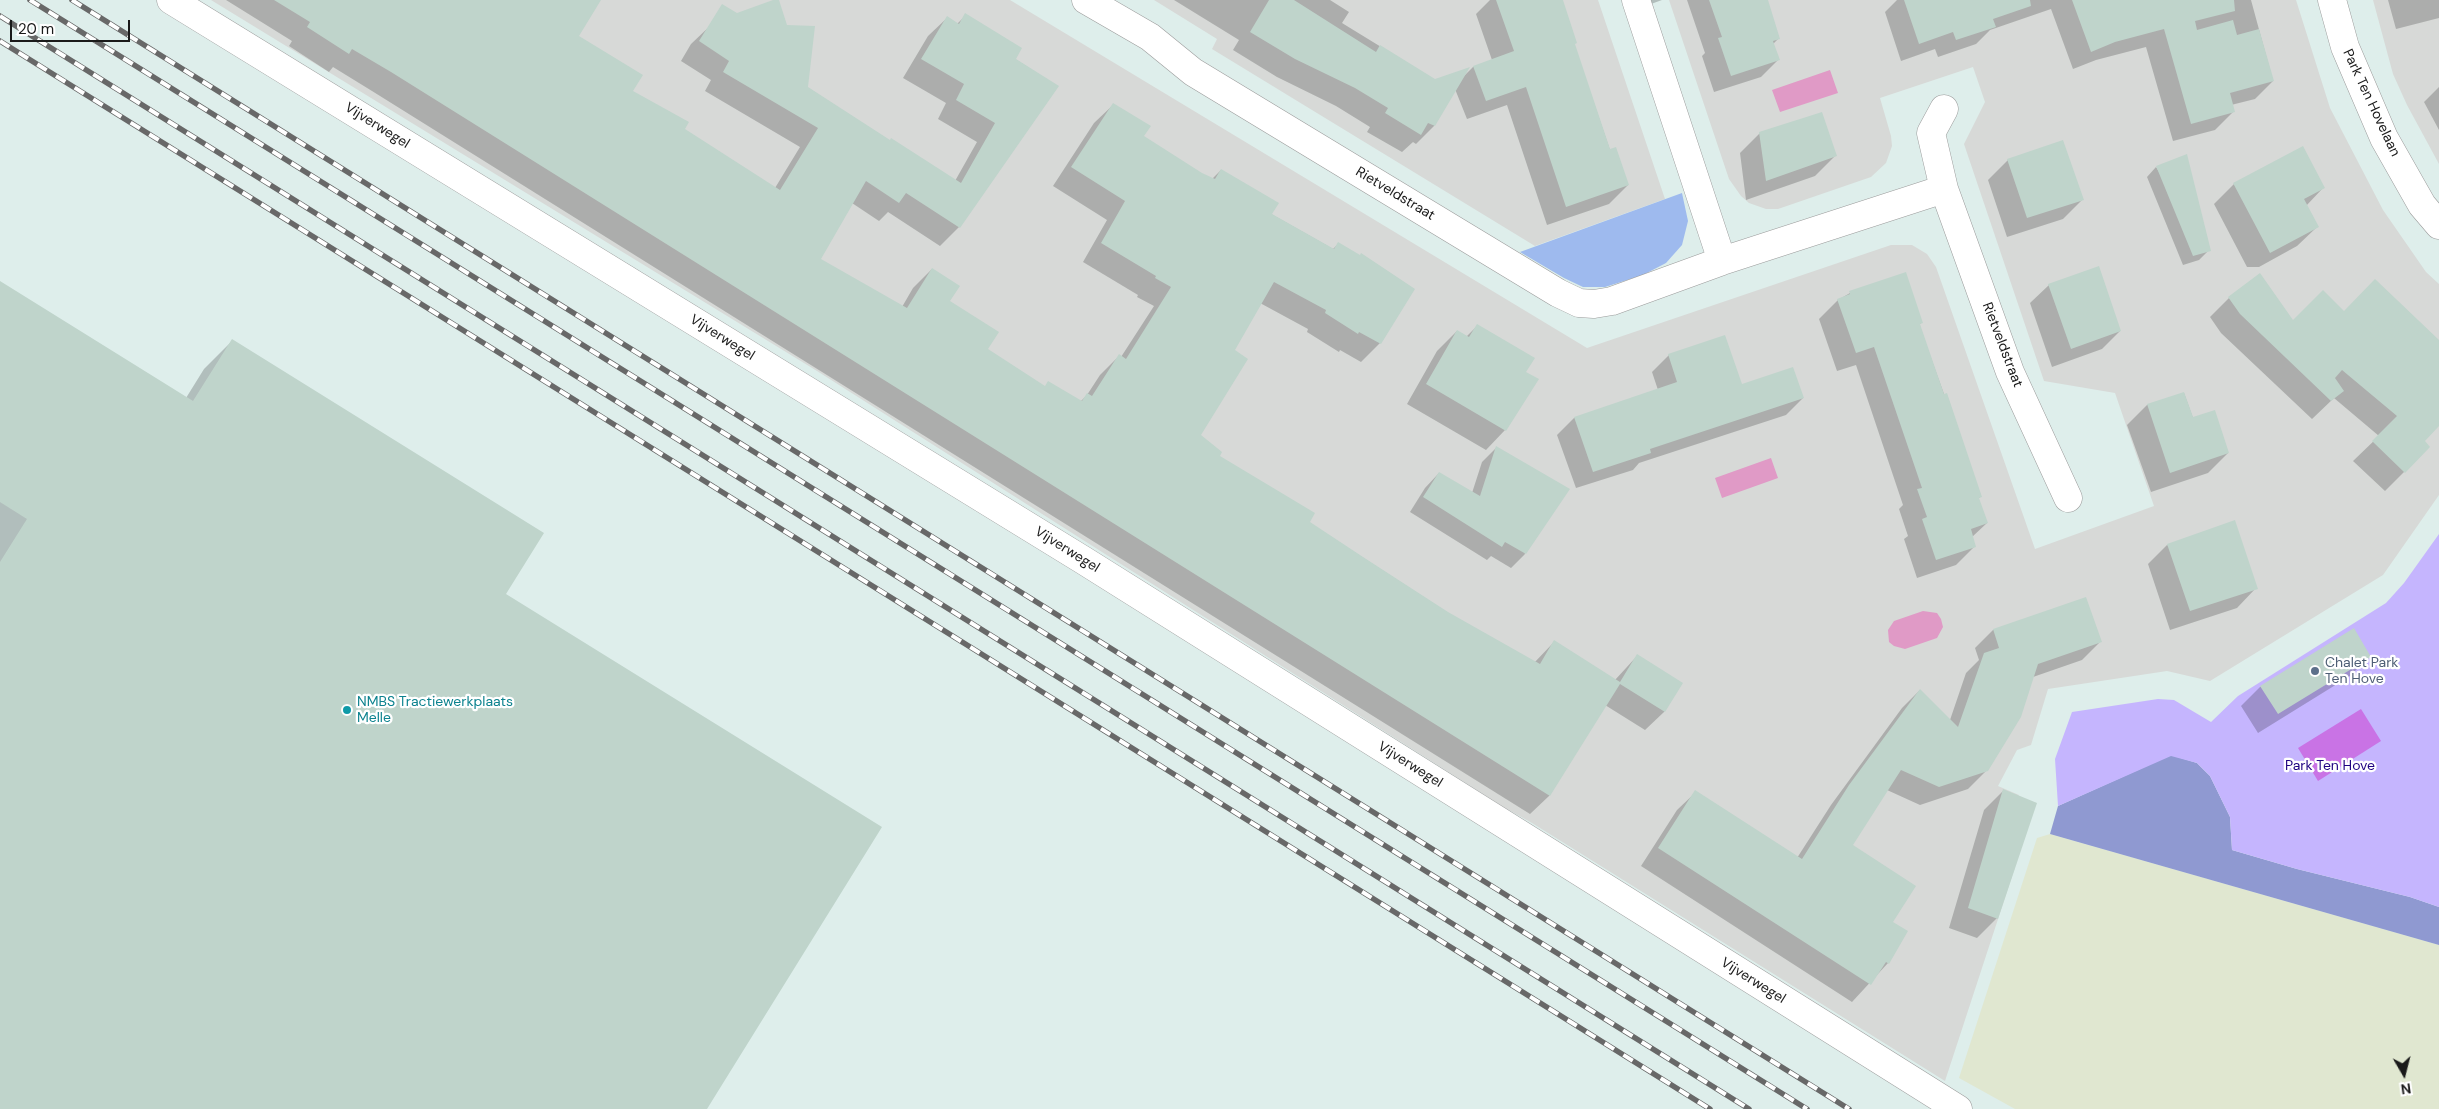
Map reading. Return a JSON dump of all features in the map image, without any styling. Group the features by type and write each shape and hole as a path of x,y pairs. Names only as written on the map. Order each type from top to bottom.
{"street":[{"name":"Vijverwegel","path":"171,0 1083,560 1958,1109"},
{"name":"Rietveldstraat","path":"1086,0 1150,37 1193,72 1558,293 1579,303 1594,304 1612,300 1722,261 1944,189"},
{"path":"1636,0 1722,261"},
{"name":"Park Ten Hovelaan","path":"2332,0 2345,47 2384,138 2422,205 2439,226"},
{"name":"Rietveldstraat","path":"1944,109 1931,133 1944,189 2010,372 2068,498"}],"shaded area":[{"path":"211,0 1010,0 1587,348 1891,245 1912,245 1927,254 1936,267 2035,549 2154,506 2115,393 2044,381 1964,144 1985,102 1973,67 1880,98 1892,146 1886,163 1871,177 1778,209 1766,209 1749,203 1741,196 1729,179 1669,0 2296,0 2330,108 2383,210 2426,272 2439,284 2439,495 2383,575 2210,681 2167,671 2048,689 2031,745 2017,750 1998,786 2019,795 2018,797 2036,803 1945,1081 1505,808 817,371"},
{"path":"1154,0 1598,0 1665,199 1535,246 1212,49 1217,39"},
{"path":"2373,0 2439,0 2439,164 2407,105 2393,74"},
{"path":"1830,70 1838,93 1780,112 1772,90"},
{"path":"1682,193 1688,221 1682,245 1666,263 1643,275 1605,287 1583,287 1520,252"},
{"path":"1771,458 1778,478 1722,498 1715,478"},
{"path":"1923,611 1937,613 1941,619 1943,627 1937,638 1905,649 1894,646 1889,642 1888,630 1894,621"},
{"path":"2171,755 2197,763 2210,776 2230,817 2232,850 2297,869 2410,897 2439,907 2439,945 2050,834 2058,806"},
{"path":"2050,834 2439,945 2439,1109 2015,1109 1959,1078 2037,838"}],"green space":[{"name":"Park Ten Hove","path":"2439,534 2439,907 2410,897 2297,869 2232,850 2230,817 2210,776 2197,763 2171,756 2058,806 2055,759 2072,712 2158,699 2174,700 2211,722 2238,696 2386,603 2404,583"},
{"path":"2361,709 2381,741 2318,781 2298,748"}],"building":[{"path":"274,0 601,0 579,36 643,75 633,91 689,122 685,129 780,190 818,128 723,72 729,61 699,41 722,4 737,13 773,0 779,0 787,25 815,26 808,87 961,183 995,123 956,100 964,84 921,59 947,16 959,24 965,13 1022,48 1016,59 1059,86 960,228 906,193 899,203 866,181 821,259 907,308 932,268 960,286 950,301 999,332 988,349 1045,386 1048,381 1082,401 1087,393 1092,396 1119,354 1126,359 1171,287 1101,243 1125,201 1071,167 1113,103 1151,126 1144,136 1202,173 1215,179 1221,169 1279,203 1272,214 1334,249 1338,242 1360,255 1361,253 1415,289 1381,344 1359,332 1358,334 1325,313 1326,310 1274,282 1235,350 1248,359 1201,435 1222,452 1220,456 1315,513 1310,522 1363,557 1448,612 1540,664 1554,640 1620,682 1637,654 1683,683 1665,712 1620,684 1550,796 391,72 352,49 349,54 307,27 310,22"},
{"path":"1269,0 1294,0 1376,52 1380,45 1435,79 1470,67 1435,126 1428,123 1421,135 1385,113 1388,108 1355,88 1295,59 1250,32"},
{"path":"1496,0 1563,0 1577,43 1575,44 1610,149 1616,147 1629,185 1566,207 1526,87 1486,101 1473,66 1514,51"},
{"path":"1709,0 1768,0 1780,39 1773,41 1780,60 1731,76 1718,38 1722,37"},
{"path":"1904,0 2030,0 2031,6 1993,19 1996,27 1956,40 1953,32 1919,44"},
{"path":"2072,0 2234,0 2235,11 2195,21 2197,30 2233,20 2237,35 2259,29 2274,81 2230,93 2235,112 2191,124 2164,29 2115,42 2091,52"},
{"path":"1822,112 1837,156 1766,181 1759,132"},
{"path":"2063,140 2084,200 2027,218 2007,159"},
{"path":"2303,146 2325,188 2304,199 2319,227 2270,253 2233,183"},
{"path":"2187,154 2211,251 2193,256 2156,166"},
{"path":"2099,266 2121,331 2071,349 2048,284"},
{"path":"1906,272 1923,323 1920,324 1944,394 1947,393 1982,497 1979,498 1988,523 1971,529 1976,547 1936,560 1922,519 1927,517 1917,489 1922,488 1874,347 1856,353 1837,299 1850,294 1849,291"},
{"path":"2260,273 2293,320 2323,290 2344,311 2375,279 2439,340 2439,426 2425,441 2430,447 2405,473 2372,441 2397,416 2342,370 2335,378 2344,391 2331,401 2240,314 2228,297"},
{"name":"NMBS Tractiewerkplaats Melle","path":"0,281 193,401 232,339 544,533 506,594 882,827 707,1109 0,1109 0,562 27,519 0,502"},
{"path":"1477,324 1535,358 1526,372 1539,379 1506,431 1426,384 1457,330 1469,337"},
{"path":"1725,335 1742,384 1793,367 1804,398 1650,449 1651,453 1593,472 1574,417 1677,382 1668,354"},
{"path":"2184,392 2193,417 2215,410 2229,453 2170,473 2147,404"},
{"path":"1496,446 1570,489 1526,554 1505,542 1502,547 1423,497 1439,472 1480,496"},
{"path":"2235,520 2258,589 2190,611 2167,544"},
{"path":"2086,597 2102,642 2038,664 2021,717 1988,771 1939,787 1901,770 1853,845 1916,886 1893,922 1908,931 1889,964 1886,962 1871,985 1658,848 1695,790 1802,859 1849,785 1920,689 1958,727 1984,653 1999,648 1993,629"},
{"name":"Chalet Park Ten Hove","path":"2354,628 2371,657 2278,714 2260,686"},
{"path":"2003,789 2037,803 1998,919 1968,908"}],"railway":[{"path":"30,0 1807,1109"},
{"path":"72,0 1849,1109"},
{"path":"0,16 1749,1109"},
{"path":"0,41 1710,1109"}],"place":[{"name":"Chalet Park Ten Hove","path":"2315,671"},
{"name":"NMBS Tractiewerkplaats Melle","path":"347,710"}]}
